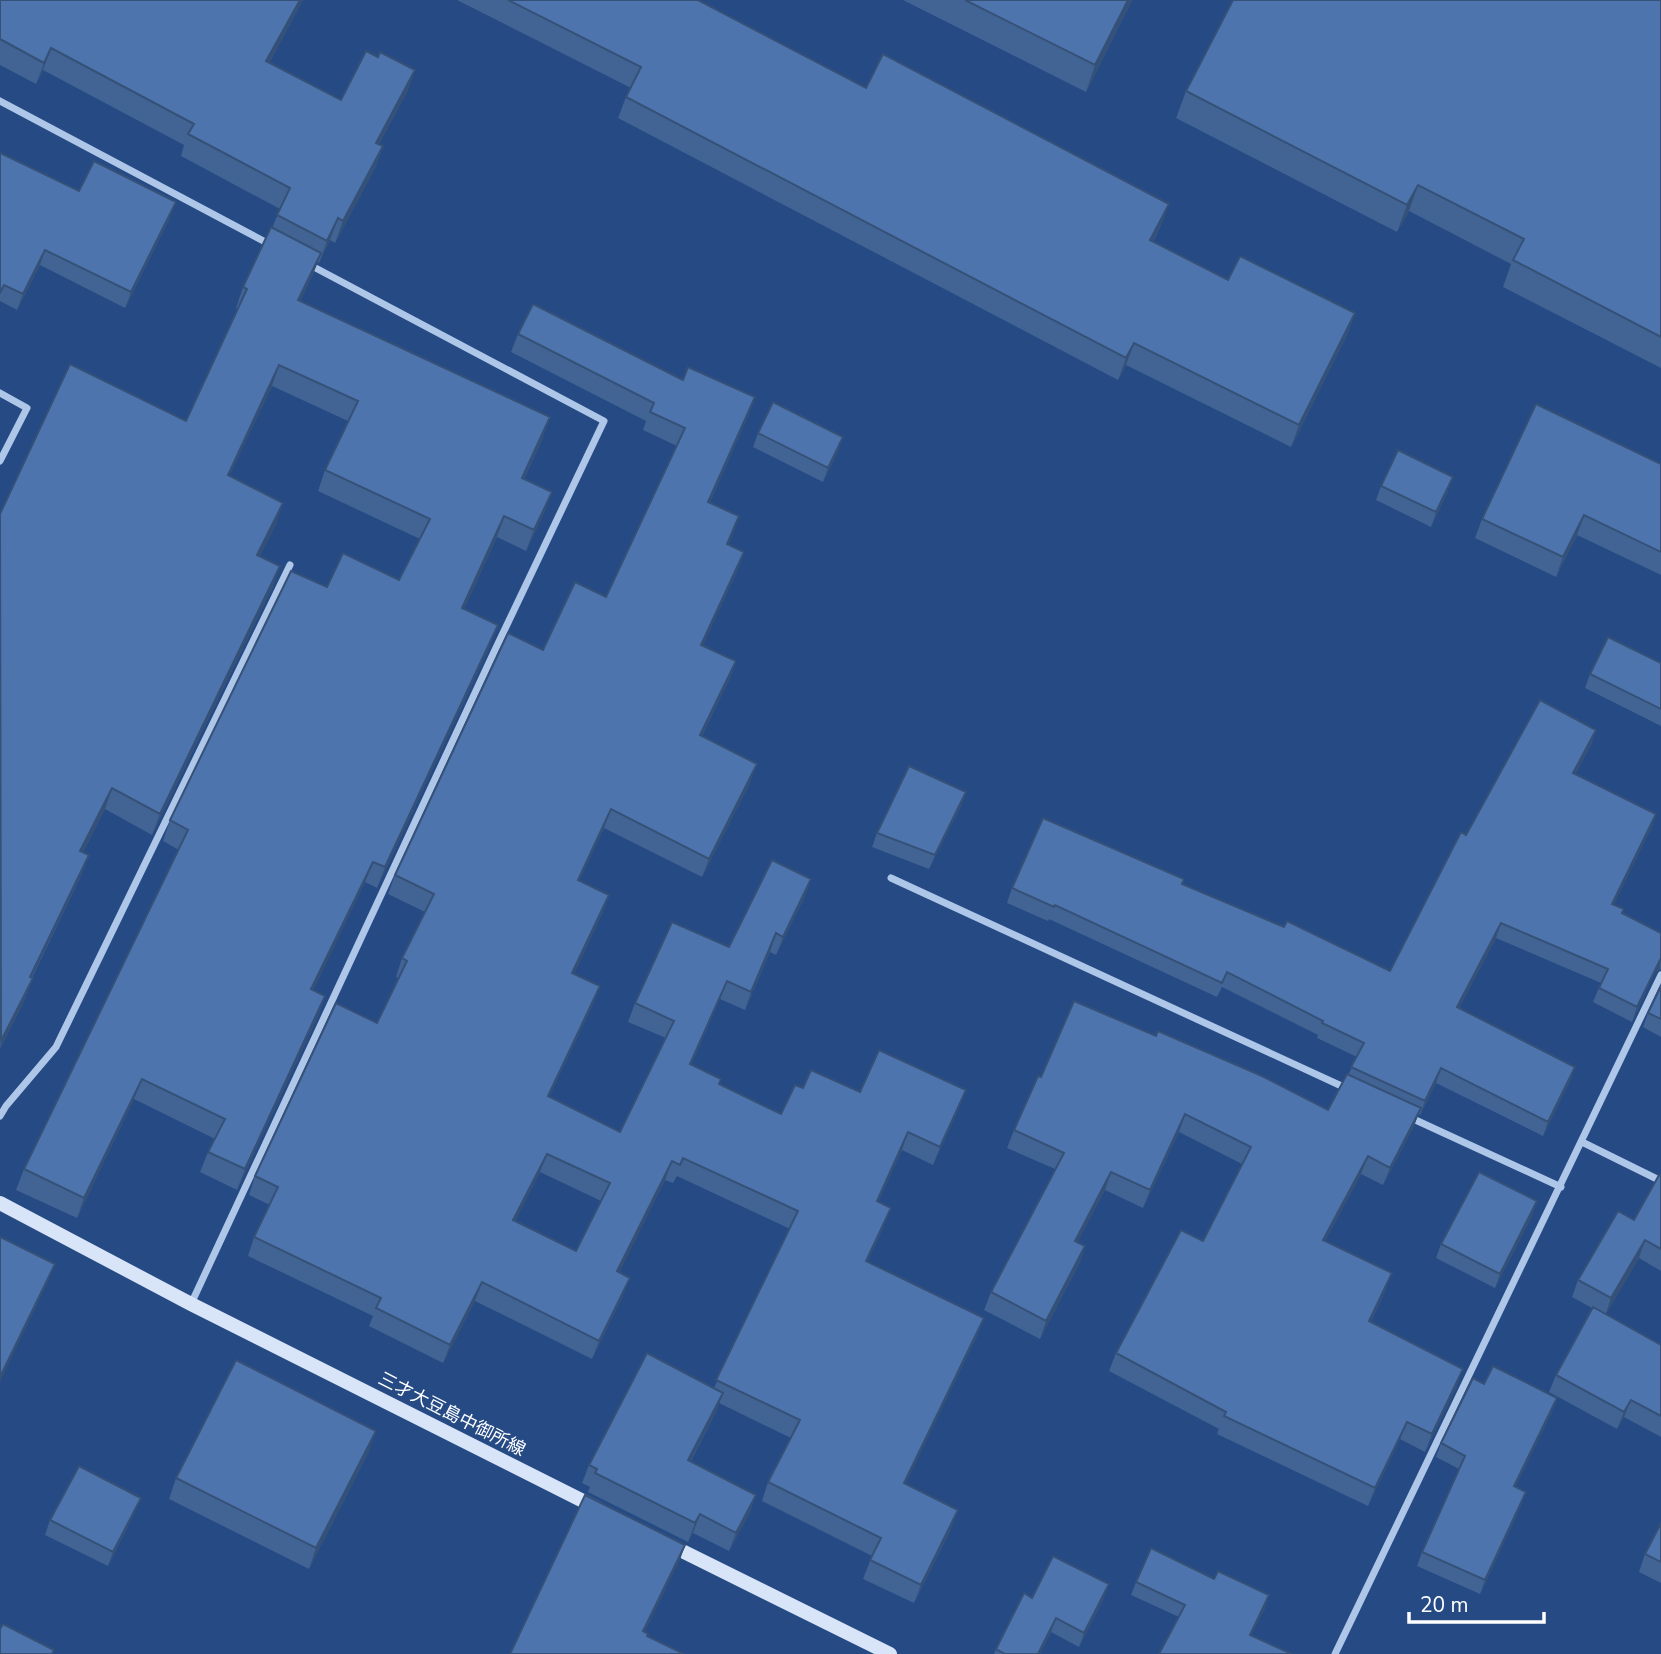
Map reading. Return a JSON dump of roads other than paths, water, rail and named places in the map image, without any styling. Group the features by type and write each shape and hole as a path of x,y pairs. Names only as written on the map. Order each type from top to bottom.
{"main road":[{"name":"三才大豆島中御所線","path":"0,1203 191,1304 615,1517"},
{"path":"653,1536 890,1654"}],"street":[{"path":"0,101 284,251"},
{"path":"191,1304 604,421 296,258"},
{"path":"0,393 27,408 0,461"},
{"path":"0,1116 56,1047 290,565"},
{"path":"891,878 1359,1094"},
{"path":"1335,1654 1661,975"},
{"path":"1397,1111 1561,1187"},
{"path":"1582,1142 1661,1181"}]}
